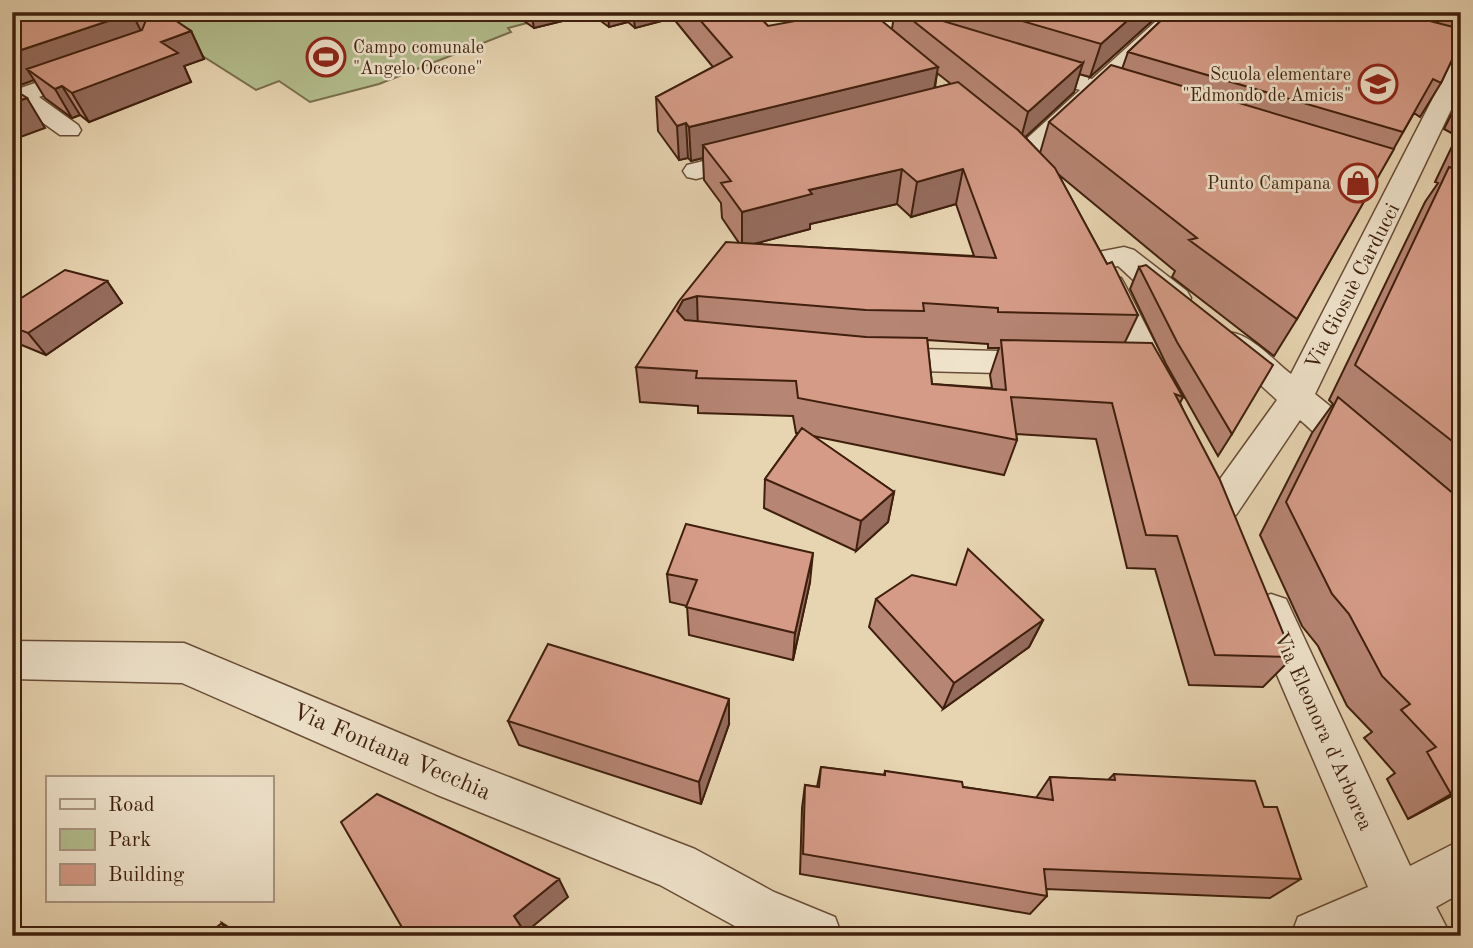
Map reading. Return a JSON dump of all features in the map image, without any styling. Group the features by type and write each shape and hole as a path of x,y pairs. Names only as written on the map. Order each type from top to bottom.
{"street":[{"path":"1037,176 1011,150 1095,87 1178,12"},
{"path":"854,14 883,44"},
{"path":"854,14 965,47"},
{"name":"Via Giosuè Carducci","path":"1223,504 1296,395 1460,67 1458,58 1386,36 1392,27"},
{"path":"1004,59 1160,107"},
{"path":"17,98 110,64"},
{"path":"17,98 69,130"},
{"path":"696,171 774,151"},
{"path":"1179,423 1132,365 1091,245 1124,256 1296,395 1378,466"},
{"path":"847,358 1077,364"},
{"path":"1204,469 1239,541"},
{"name":"Via Eleonora d'Arborea","path":"1256,578 1412,918"},
{"name":"Via Fontana Vecchia","path":"12,660 184,663 452,778 677,867 767,923 816,936"},
{"path":"1317,936 1412,918 1461,865"}],"green space":[{"name":"Campo comunale \"Angelo Occone\"","path":"166,12 511,12 527,23 508,28 511,32 379,84 310,102 279,81 256,90 149,22 164,17"}],"building":[{"path":"12,12 163,12 191,31 161,42 178,53 72,93 62,86 55,89 27,69 142,30 146,20 132,13 12,53"},
{"path":"693,12 755,12 768,26 844,12 871,12 938,67 689,127 686,123 677,126 656,97 732,57"},
{"path":"902,12 913,12 1083,63 1028,112"},
{"path":"991,12 1137,12 1101,44"},
{"path":"1170,12 1395,12 1461,29 1461,41 1441,83 1433,79 1403,132 1128,52"},
{"path":"1111,65 1394,149 1297,319 1189,240 1197,238 1049,122"},
{"path":"958,82 1018,130 1055,168 1107,264 1112,262 1138,315 998,312 998,308 923,303 924,311 866,310 697,296 683,300 677,311 685,320 866,337 927,338 932,384 1006,390 1001,340 1152,343 1183,397 1175,394 1220,480 1293,657 1215,655 1177,536 1146,535 1112,403 1011,397 1017,440 798,398 796,381 696,378 697,371 636,367 679,301 726,242 996,258 963,169 917,182 902,169 809,190 812,194 742,212 721,183 731,181 703,145"},
{"path":"12,88 27,98 12,103"},
{"path":"1449,167 1461,171 1461,448 1355,365"},
{"path":"1146,265 1273,365 1232,434 1177,342 1139,267"},
{"path":"65,270 107,281 28,333 12,327 12,304"},
{"path":"1338,397 1461,500 1461,788 1451,794 1427,752 1436,747 1401,710 1410,704 1382,676 1349,614 1332,594 1286,502"},
{"path":"802,428 894,492 861,521 765,479"},
{"path":"686,524 813,553 795,633 686,607 697,580 667,574"},
{"path":"968,549 1043,620 954,683 876,599 912,575 956,585"},
{"path":"548,644 729,699 699,782 508,721"},
{"path":"821,767 885,775 885,771 962,782 963,787 1053,800 1050,777 1115,780 1114,774 1255,781 1264,807 1277,807 1301,879 1044,869 1047,896 803,854 805,785 819,787"},
{"path":"377,794 559,879 514,916 527,936 407,936 341,822"},
{"path":"222,923 228,936 205,936"}],"place":[{"name":"Campo comunale \"Angelo Occone\"","path":"326,57"},
{"name":"Scuola elementare \"Edmondo de Amicis\"","path":"1378,84"},
{"name":"Punto Campana","path":"1358,183"}]}
